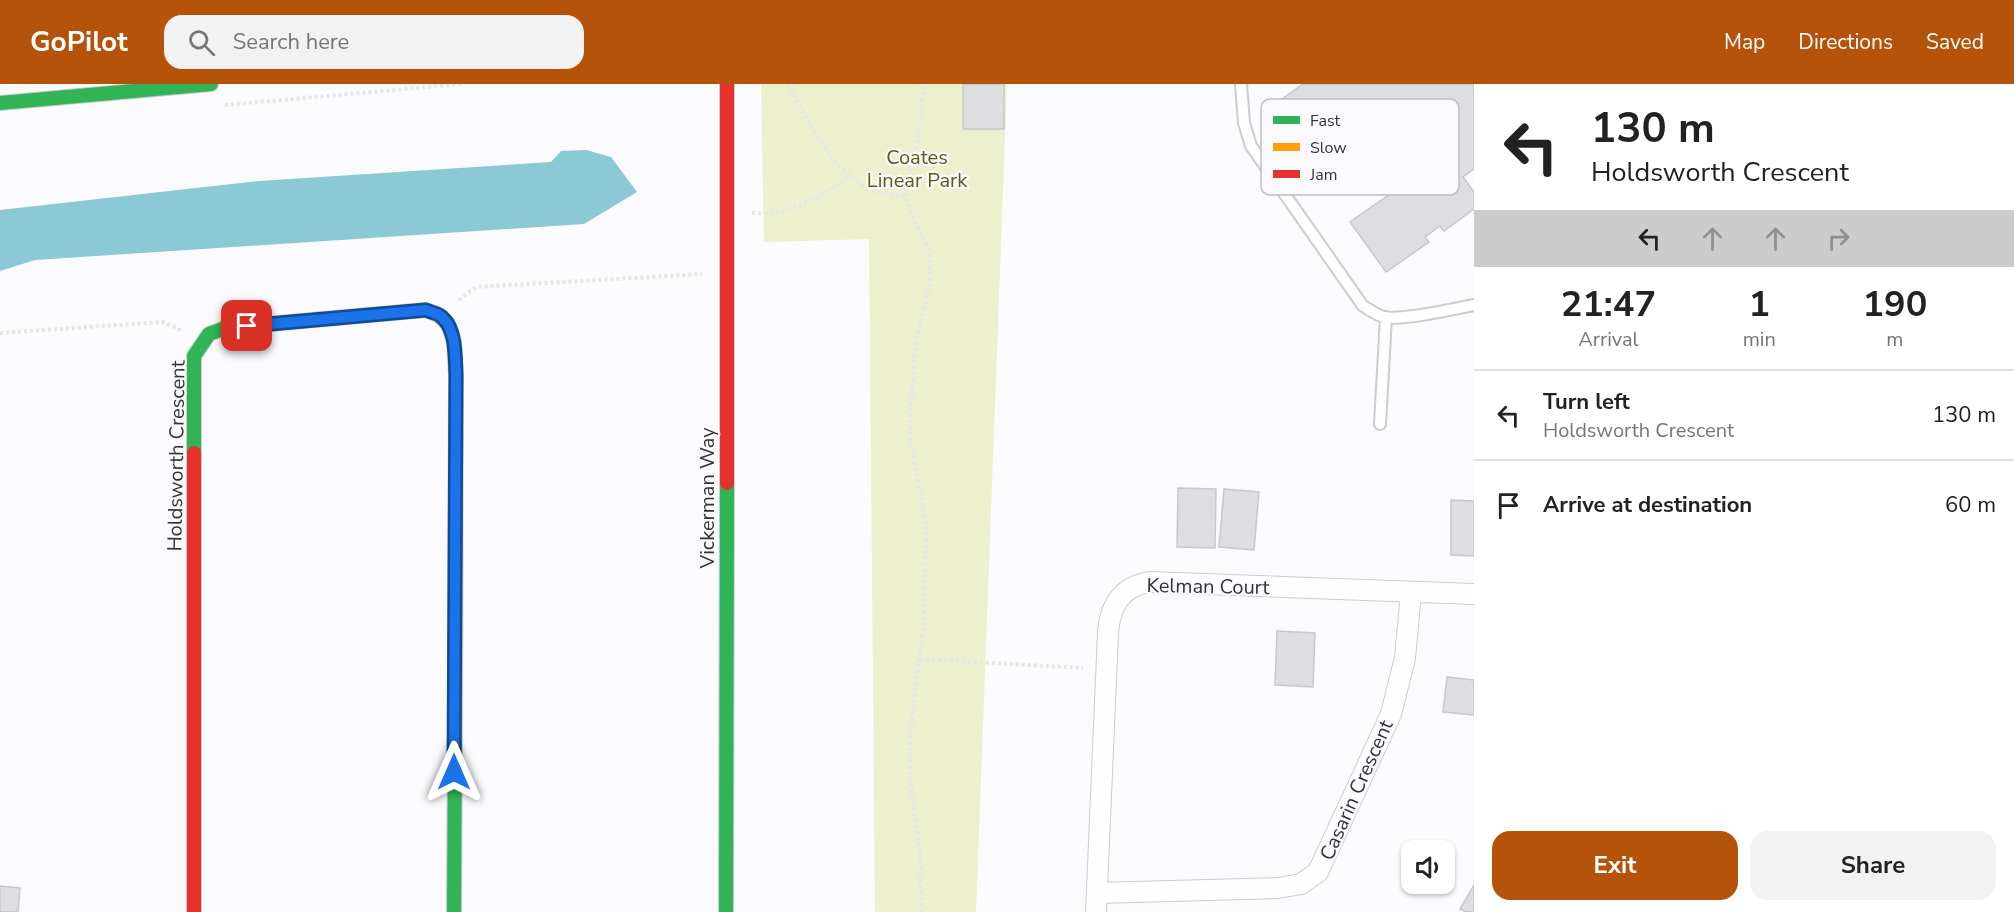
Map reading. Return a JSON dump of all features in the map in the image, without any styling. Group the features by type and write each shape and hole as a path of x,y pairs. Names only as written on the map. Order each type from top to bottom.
{"street":[{"path":"0,104 211,84"},
{"name":"Vickerman Way","path":"726,912 727,84"},
{"name":"Holdsworth Crescent","path":"194,912 194,356 209,334 225,328 426,310 439,315"},
{"path":"439,315 446,321 453,339 456,375 454,912"},
{"name":"Kelman Court","path":"1097,902 1109,616 1120,596 1139,584 1149,582 1474,594"},
{"name":"Casarin Crescent","path":"1097,902 1284,888 1302,884 1318,872 1327,857 1391,714 1405,658 1411,592"}],"lane":[{"path":"1241,84 1246,134 1261,162"},
{"path":"1284,195 1356,297 1363,306 1375,314 1386,317 1404,317 1474,305"},
{"path":"1380,424 1386,317"}],"path":[{"path":"213,106 462,84"},
{"path":"788,84 818,136 842,168 867,188 890,195 907,196"},
{"path":"921,912 920,852 910,752 924,623 926,524 910,437 913,367 918,332 930,284 929,250 915,223 906,185 919,134 924,84"},
{"path":"727,212 776,213 822,195 850,175"},
{"path":"439,315 476,287 727,273"},
{"path":"0,333 163,322 205,340"},
{"path":"920,659 1083,668"}],"green space":[{"name":"Coates Linear Park","path":"761,84 1007,84 976,912 875,912 869,239 764,242"}],"water":[{"path":"586,150 611,157 637,192 584,224 35,260 0,271 0,210 259,181 551,162 561,151"}],"building":[{"path":"963,84 1004,84 1004,129 963,129"},
{"path":"1303,84 1474,84 1474,169 1463,177 1474,192 1474,209 1444,231 1440,226 1425,237 1429,242 1386,272 1350,222 1389,195 1459,195 1459,99 1282,99"},
{"path":"1178,488 1216,489 1215,548 1177,547"},
{"path":"1224,489 1259,492 1254,550 1219,547"},
{"path":"1451,500 1474,501 1474,556 1451,555"},
{"path":"1277,631 1315,633 1313,687 1275,685"},
{"path":"1447,677 1474,680 1474,715 1443,712"},
{"path":"1474,885 1474,912 1466,912 1460,909"},
{"path":"0,886 20,888 18,912 0,912"}],"traffic: fast":[{"path":"0,103 211,84"},
{"path":"194,453 194,356 209,334 225,328 425,310 439,315 448,324"},
{"path":"726,912 727,483"},
{"path":"454,912 455,735"}],"traffic: slow":[{"path":"448,324 454,342 456,375 455,735"}],"traffic: jam":[{"path":"727,84 727,483"},
{"path":"194,453 194,912"}],"route":[{"path":"247,326 426,310 439,315 446,321 453,339 456,375 454,772"}]}
